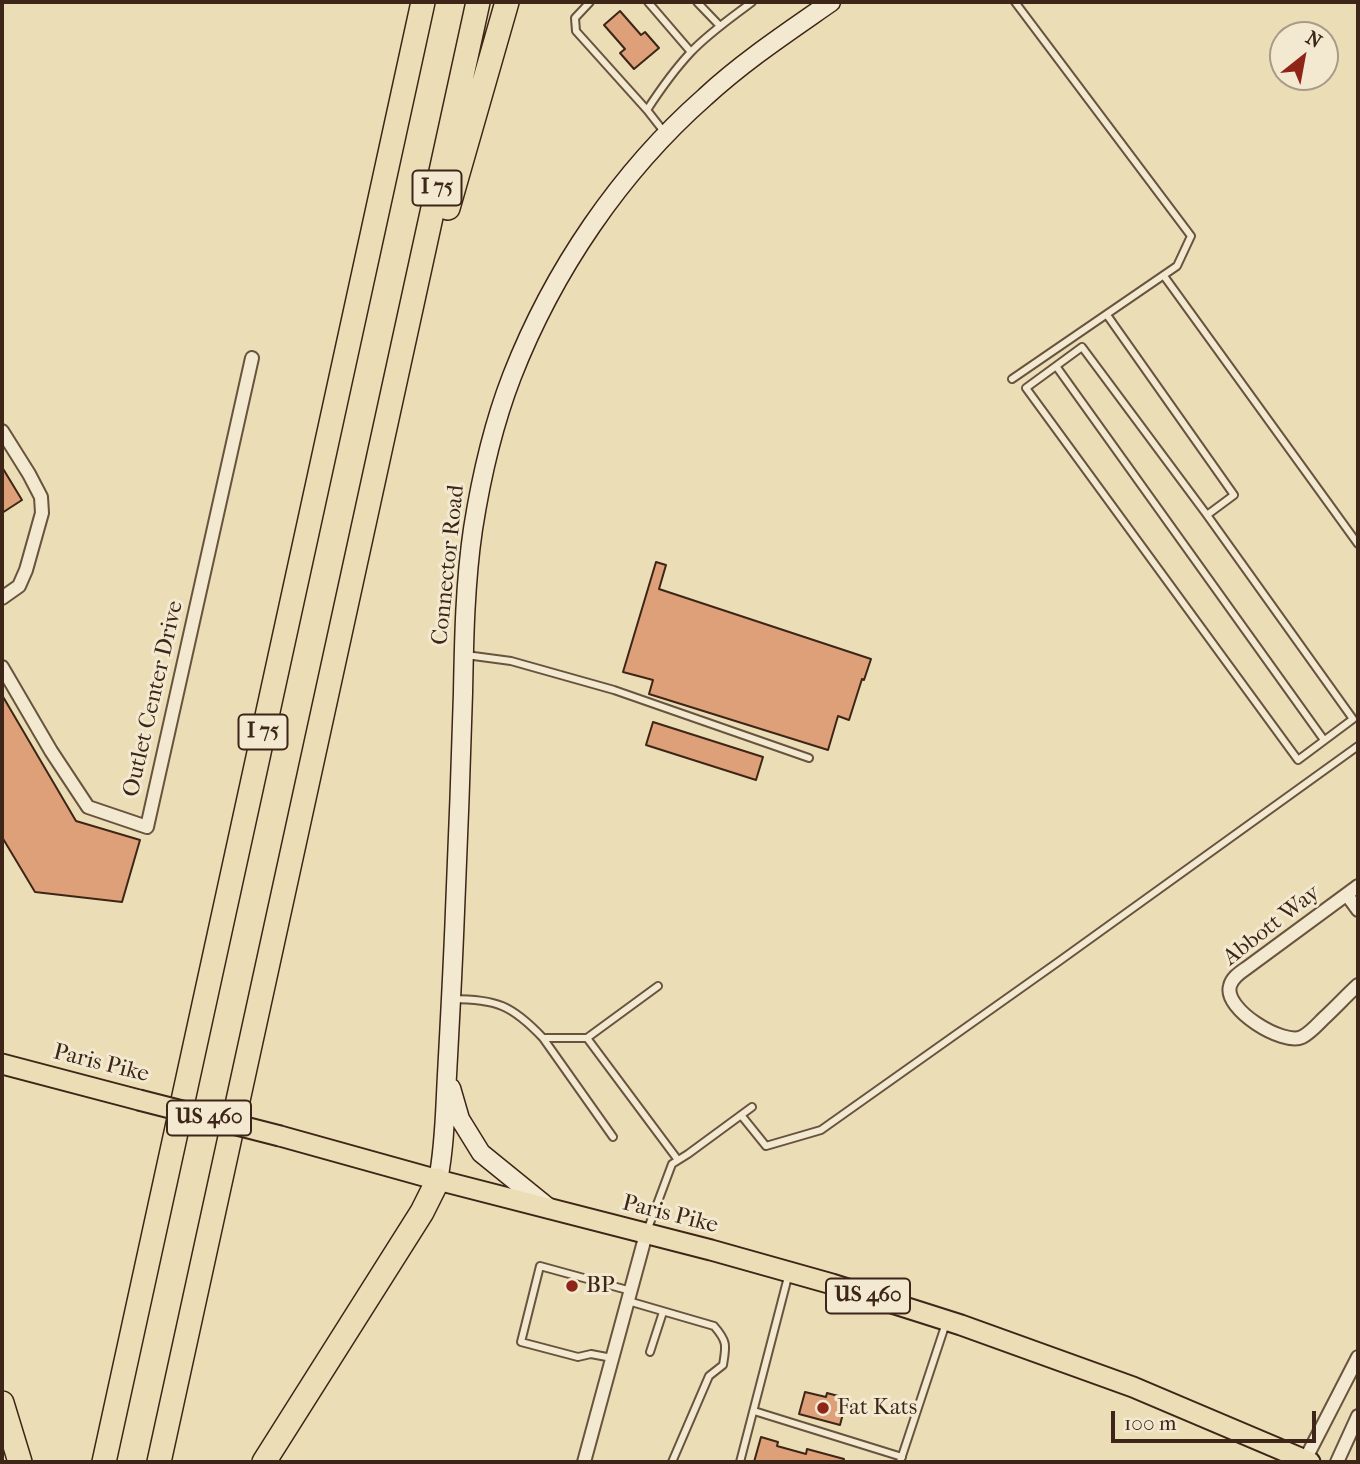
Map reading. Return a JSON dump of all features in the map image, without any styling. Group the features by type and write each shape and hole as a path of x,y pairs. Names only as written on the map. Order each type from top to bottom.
{"highway":[{"path":"391,146 414,2"},
{"name":"I 75","path":"104,1462 423,2"},
{"name":"I 75","path":"159,1462 478,2"},
{"path":"397,375 507,2"},
{"path":"264,1462 422,1212 438,1180"},
{"path":"2,1403 20,1462"}],"main road":[{"name":"Connector Road","path":"438,1180 444,1139 470,558 487,458 512,376 539,317 575,251 611,199 666,135 705,96 732,73 831,2"},
{"name":"Paris Pike","path":"2,1064 790,1271 947,1321 1133,1387 1307,1461"},
{"path":"447,1075 460,1119 481,1153 550,1209"}],"street":[{"name":"Outlet Center Drive","path":"2,667 51,751 89,807 147,827 252,358"},
{"path":"2,431 41,497 42,513 19,586 2,598"},
{"path":"1358,886 1347,895 1358,909"},
{"name":"Abbott Way","path":"1347,895 1235,977 1229,988 1234,1004 1249,1019 1288,1039 1301,1038 1313,1029 1358,985"},
{"path":"584,1462 646,1234"},
{"path":"1307,1461 1358,1357"},
{"path":"1337,1462 1358,1416"}],"lane":[{"path":"590,2 575,18 576,31 666,135"},
{"path":"648,2 691,52"},
{"path":"647,110 691,52 752,2"},
{"path":"1012,379 1177,266 1191,236 1015,2"},
{"path":"702,3 720,26"},
{"path":"1164,275 1358,544"},
{"path":"1107,315 1234,495 1207,515"},
{"path":"1082,347 1207,515 1353,719 1298,760 1026,387 1056,366 1082,347"},
{"path":"1056,366 1324,740"},
{"path":"464,655 511,661 614,691 809,758"},
{"path":"741,1115 766,1146 821,1130 1358,746"},
{"path":"543,1038 587,1038 658,986"},
{"path":"451,999 476,999 497,1003 512,1010 530,1024 543,1038 613,1137"},
{"path":"587,1038 678,1160"},
{"path":"646,1234 672,1164 751,1107"},
{"path":"612,1359 591,1354 578,1357 521,1342 540,1266 629,1296 663,1312 714,1326 722,1335 726,1345 723,1365 709,1376 672,1462"},
{"path":"740,1462 790,1271"},
{"path":"650,1352 663,1312"},
{"path":"754,1411 901,1460 947,1321"}],"building":[{"path":"620,11 641,35 645,32 659,48 634,69 620,53 625,49 604,25"},
{"path":"2,467 22,500 2,513"},
{"path":"656,562 666,565 659,589 871,659 849,720 838,716 828,750 649,694 653,680 623,672"},
{"path":"2,695 76,821 140,840 122,902 35,892 2,837"},
{"path":"653,722 763,757 756,780 646,745"},
{"name":"Fat Kats","path":"805,1392 826,1397 827,1393 842,1397 841,1400 846,1402 840,1425 799,1414"},
{"path":"761,1437 778,1442 777,1446 806,1454 807,1449 844,1459 843,1462 754,1462"}],"place":[{"name":"BP","path":"572,1286"},
{"name":"Fat Kats","path":"823,1408"}]}
